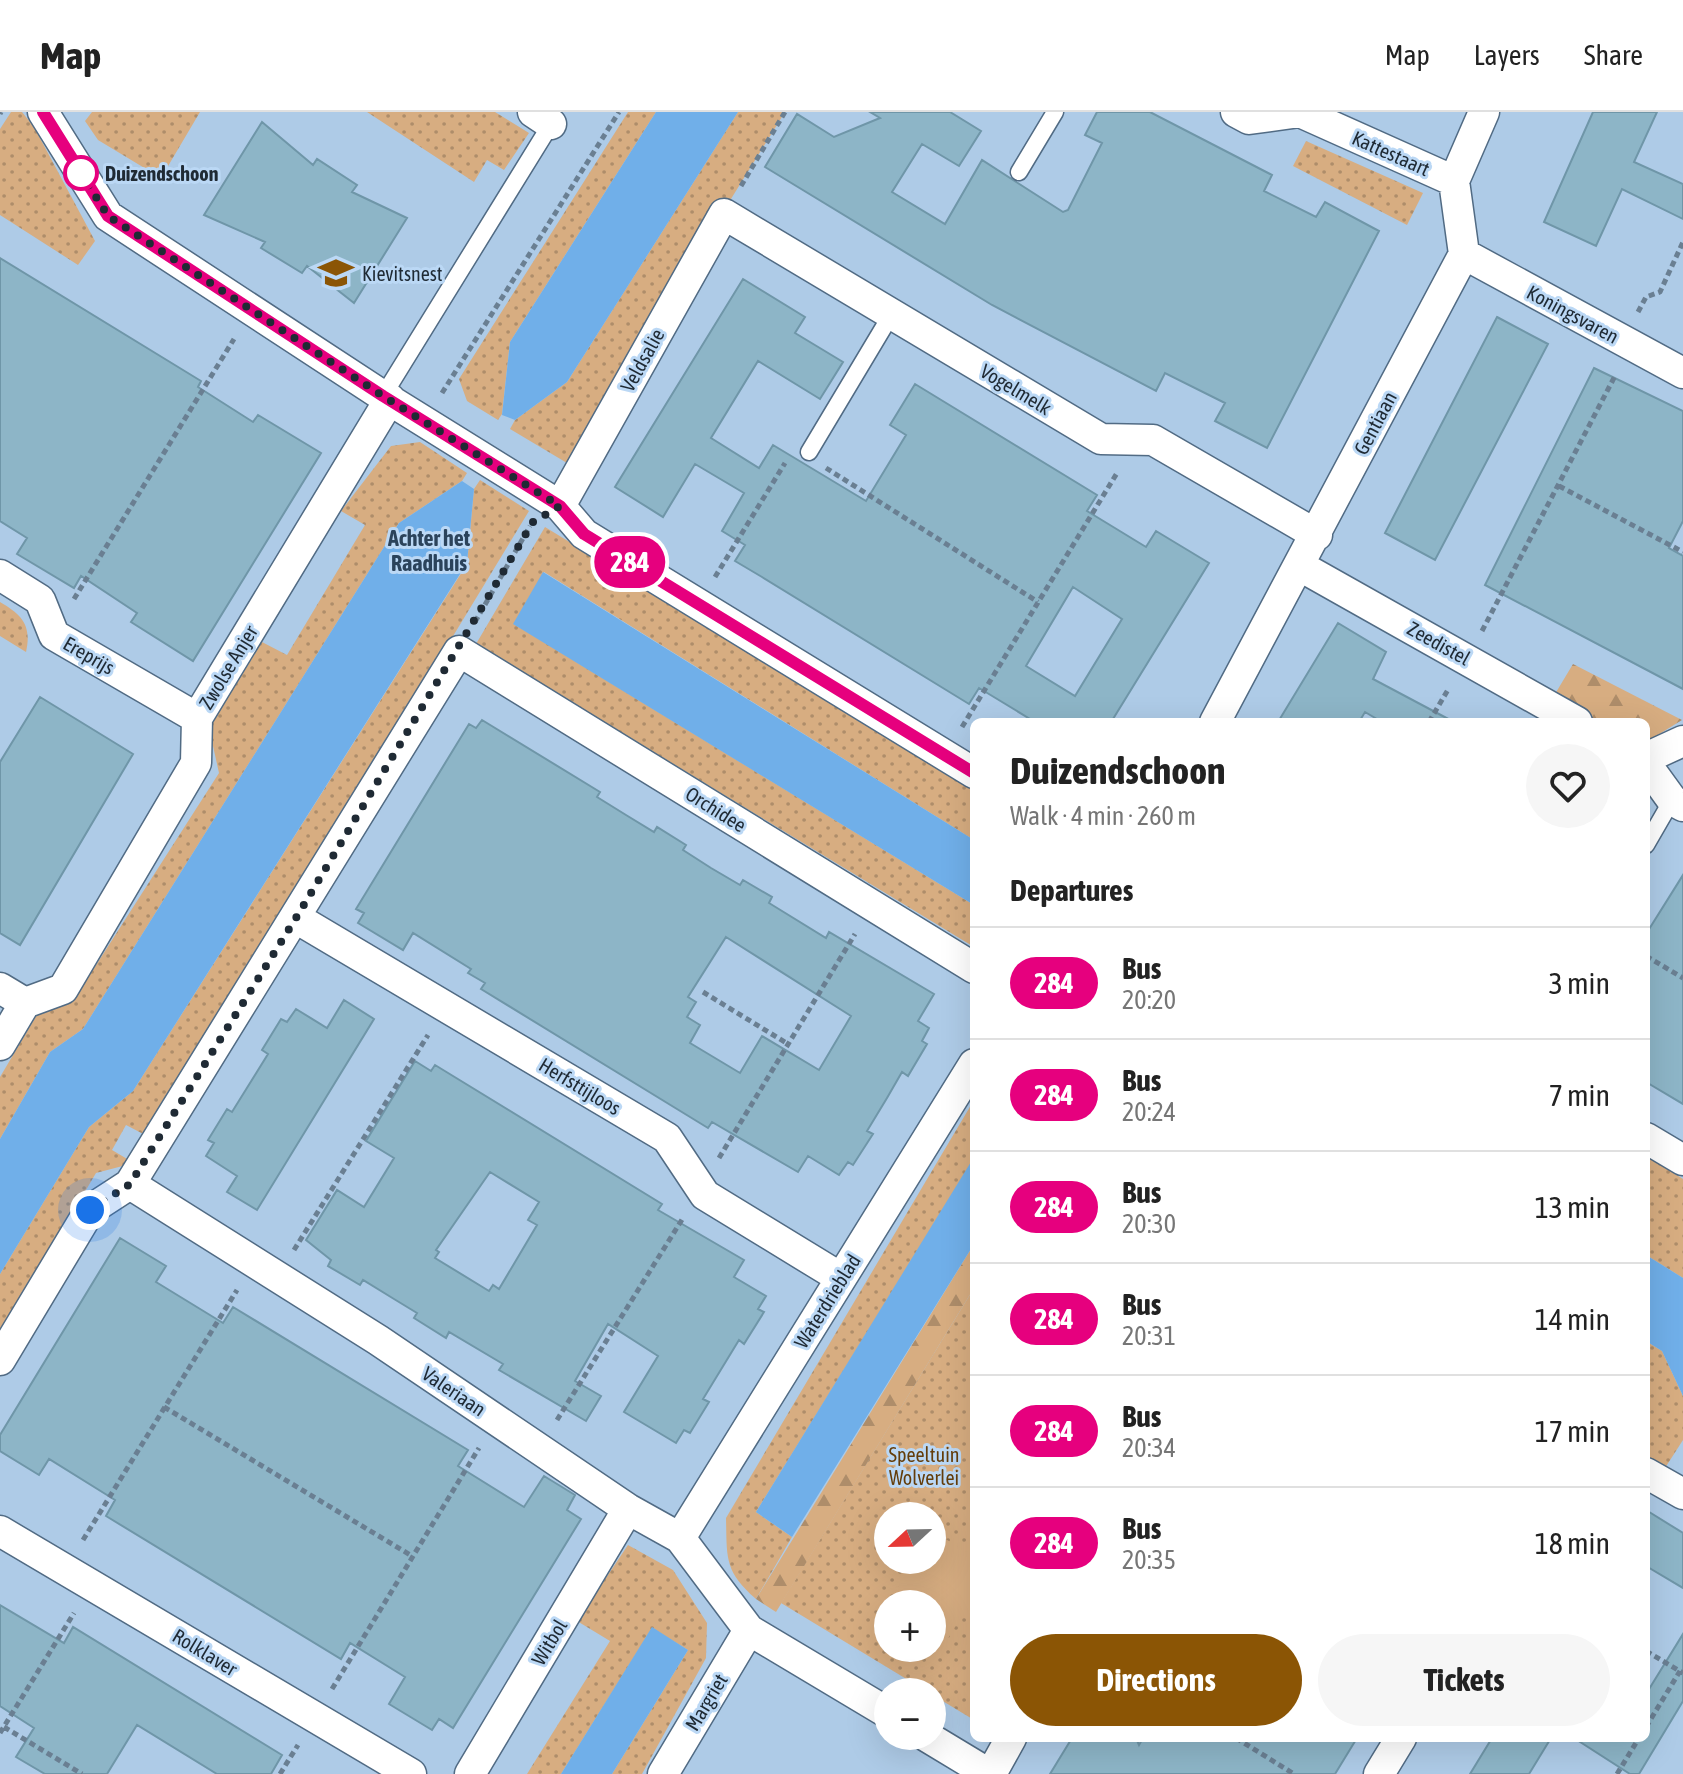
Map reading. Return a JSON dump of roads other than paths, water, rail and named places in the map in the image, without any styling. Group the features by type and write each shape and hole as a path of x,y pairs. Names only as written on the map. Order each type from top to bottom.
{"street":[{"path":"43,112 108,216 386,398 560,506 584,534 970,771"},
{"name":"Kattestaart","path":"1236,112 1249,119 1300,112 1454,181"},
{"path":"1464,254 1454,181 1484,112"},
{"name":"Vogelmelk","path":"724,214 1101,439 1153,440 1317,535"},
{"name":"Veldsalie","path":"560,506 724,214"},
{"name":"Koningsvaren","path":"1464,254 1683,373"},
{"name":"Gentiaan","path":"1217,718 1464,254"},
{"name":"Zwolse Anjer","path":"0,1045 12,996 63,989 196,763 197,718 386,398"},
{"name":"Zeedistel","path":"1300,566 1570,718"},
{"name":"Ereprijs","path":"0,575 40,600 54,635 197,718"},
{"name":"Orchidee","path":"296,918 459,651 970,966"},
{"path":"1650,756 1683,741"},
{"path":"1650,769 1678,803"},
{"path":"0,1360 90,1210 130,1184 296,918"},
{"name":"Herfsttijloos","path":"296,918 667,1138 705,1195 841,1278"},
{"name":"Waterdrieblad","path":"680,1538 970,1070"},
{"path":"1650,1140 1683,1160"},
{"name":"Valeriaan","path":"130,1184 266,1269 628,1509 680,1538 749,1630"},
{"path":"1650,1475 1683,1494"},
{"name":"Witbol","path":"470,1774 628,1509"},
{"name":"Rolklaver","path":"0,1531 411,1774"},
{"path":"749,1630 874,1705"},
{"name":"Margriet","path":"663,1774 749,1630"},
{"path":"946,1748 990,1774 1009,1742"},
{"path":"1379,1774 1399,1742"}],"lane":[{"path":"1019,172 1055,112"},
{"path":"386,398 542,118"},
{"path":"809,452 891,315"},
{"path":"1650,840 1678,803"}],"water":[{"path":"656,112 738,112 567,382 515,420 502,415 510,342"},
{"path":"462,481 474,489 467,563 133,1091 89,1127 0,1274 0,1139 50,1052 83,1029 399,523"},
{"path":"543,572 970,838 970,903 513,624"},
{"path":"970,1164 970,1250 792,1537 756,1512"},
{"path":"1650,1257 1683,1278 1683,1396 1662,1351 1650,1344"},
{"path":"652,1627 688,1650 612,1774 561,1774"}],"place":[{"name":"Duizendschoon","path":"81,173"},
{"name":"Kievitsnest","path":"336,273"}],"district":[{"name":"Achter het Raadhuis","path":"429,550"}],"park label":[{"name":"Speeltuin Wolverlei","path":"924,1466"}]}
